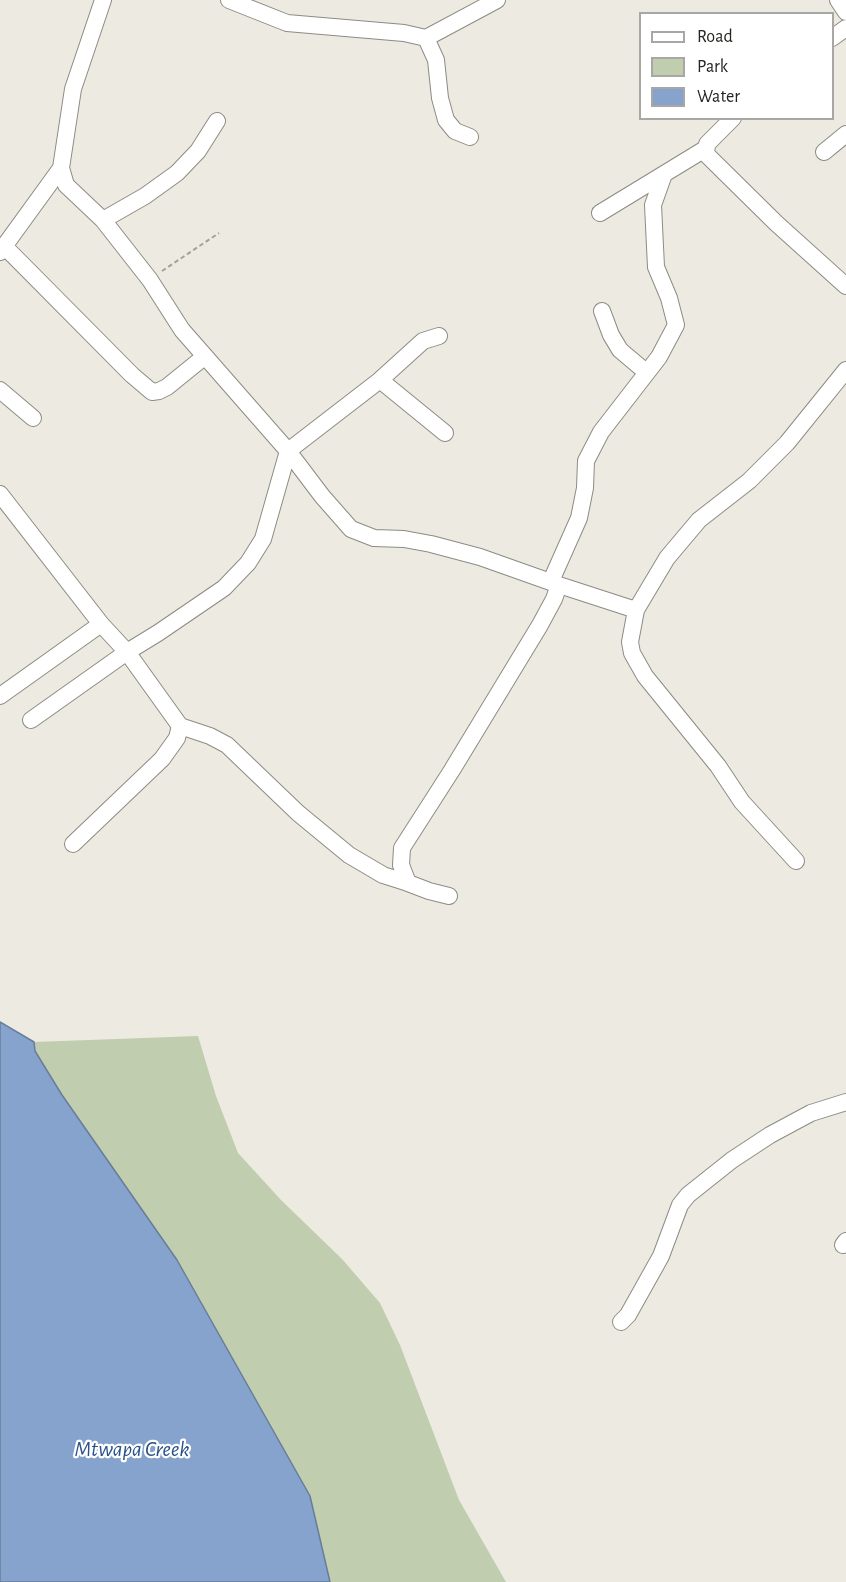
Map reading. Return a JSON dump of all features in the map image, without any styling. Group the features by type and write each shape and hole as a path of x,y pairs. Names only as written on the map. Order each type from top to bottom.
{"street":[{"path":"103,0 73,89 61,168 66,185 103,220 150,280 182,330 288,451 343,522 363,535 431,544 480,557 636,610"},
{"path":"229,0 287,23 404,33 426,38 497,0"},
{"path":"426,38 435,60 440,98 446,120 456,131 470,137"},
{"path":"600,213 705,149 714,135 731,120"},
{"path":"103,220 145,196 177,172 198,151 217,121"},
{"path":"824,152 846,134"},
{"path":"705,149 706,154 776,223 846,286"},
{"path":"61,168 2,249 152,392 167,387 204,357"},
{"path":"408,883 401,865 402,848 554,599 555,583 579,518 585,488 586,461 601,432 659,357 675,325 669,298 656,267 653,205 664,174"},
{"path":"602,311 610,335 620,350 646,372"},
{"path":"31,720 126,652 224,588 248,562 262,539 288,451 380,380 423,341 439,336"},
{"path":"796,861 742,802 718,766 645,676 632,653 630,642 636,610 667,558 699,520 749,481 779,451 806,422 846,370"},
{"path":"380,380 445,433"},
{"path":"0,390 33,418"},
{"path":"0,494 100,624 126,652 180,726 210,736 227,746 298,813 349,855 382,875 449,896"},
{"path":"0,696 100,624"},
{"path":"72,844 162,759 177,738 180,726"},
{"path":"621,1322 628,1316 661,1256 680,1204 688,1195 732,1160 770,1135 811,1113 846,1102"}],"path":[{"path":"150,280 219,233"}],"green space":[{"path":"198,1036 216,1096 238,1153 281,1200 342,1259 380,1303 400,1345 459,1500 506,1582 330,1582 310,1496 35,1051 34,1042"}],"water":[{"name":"Mtwapa Creek","path":"0,1022 34,1042 35,1051 62,1095 177,1260 310,1496 330,1582 0,1582"}]}
